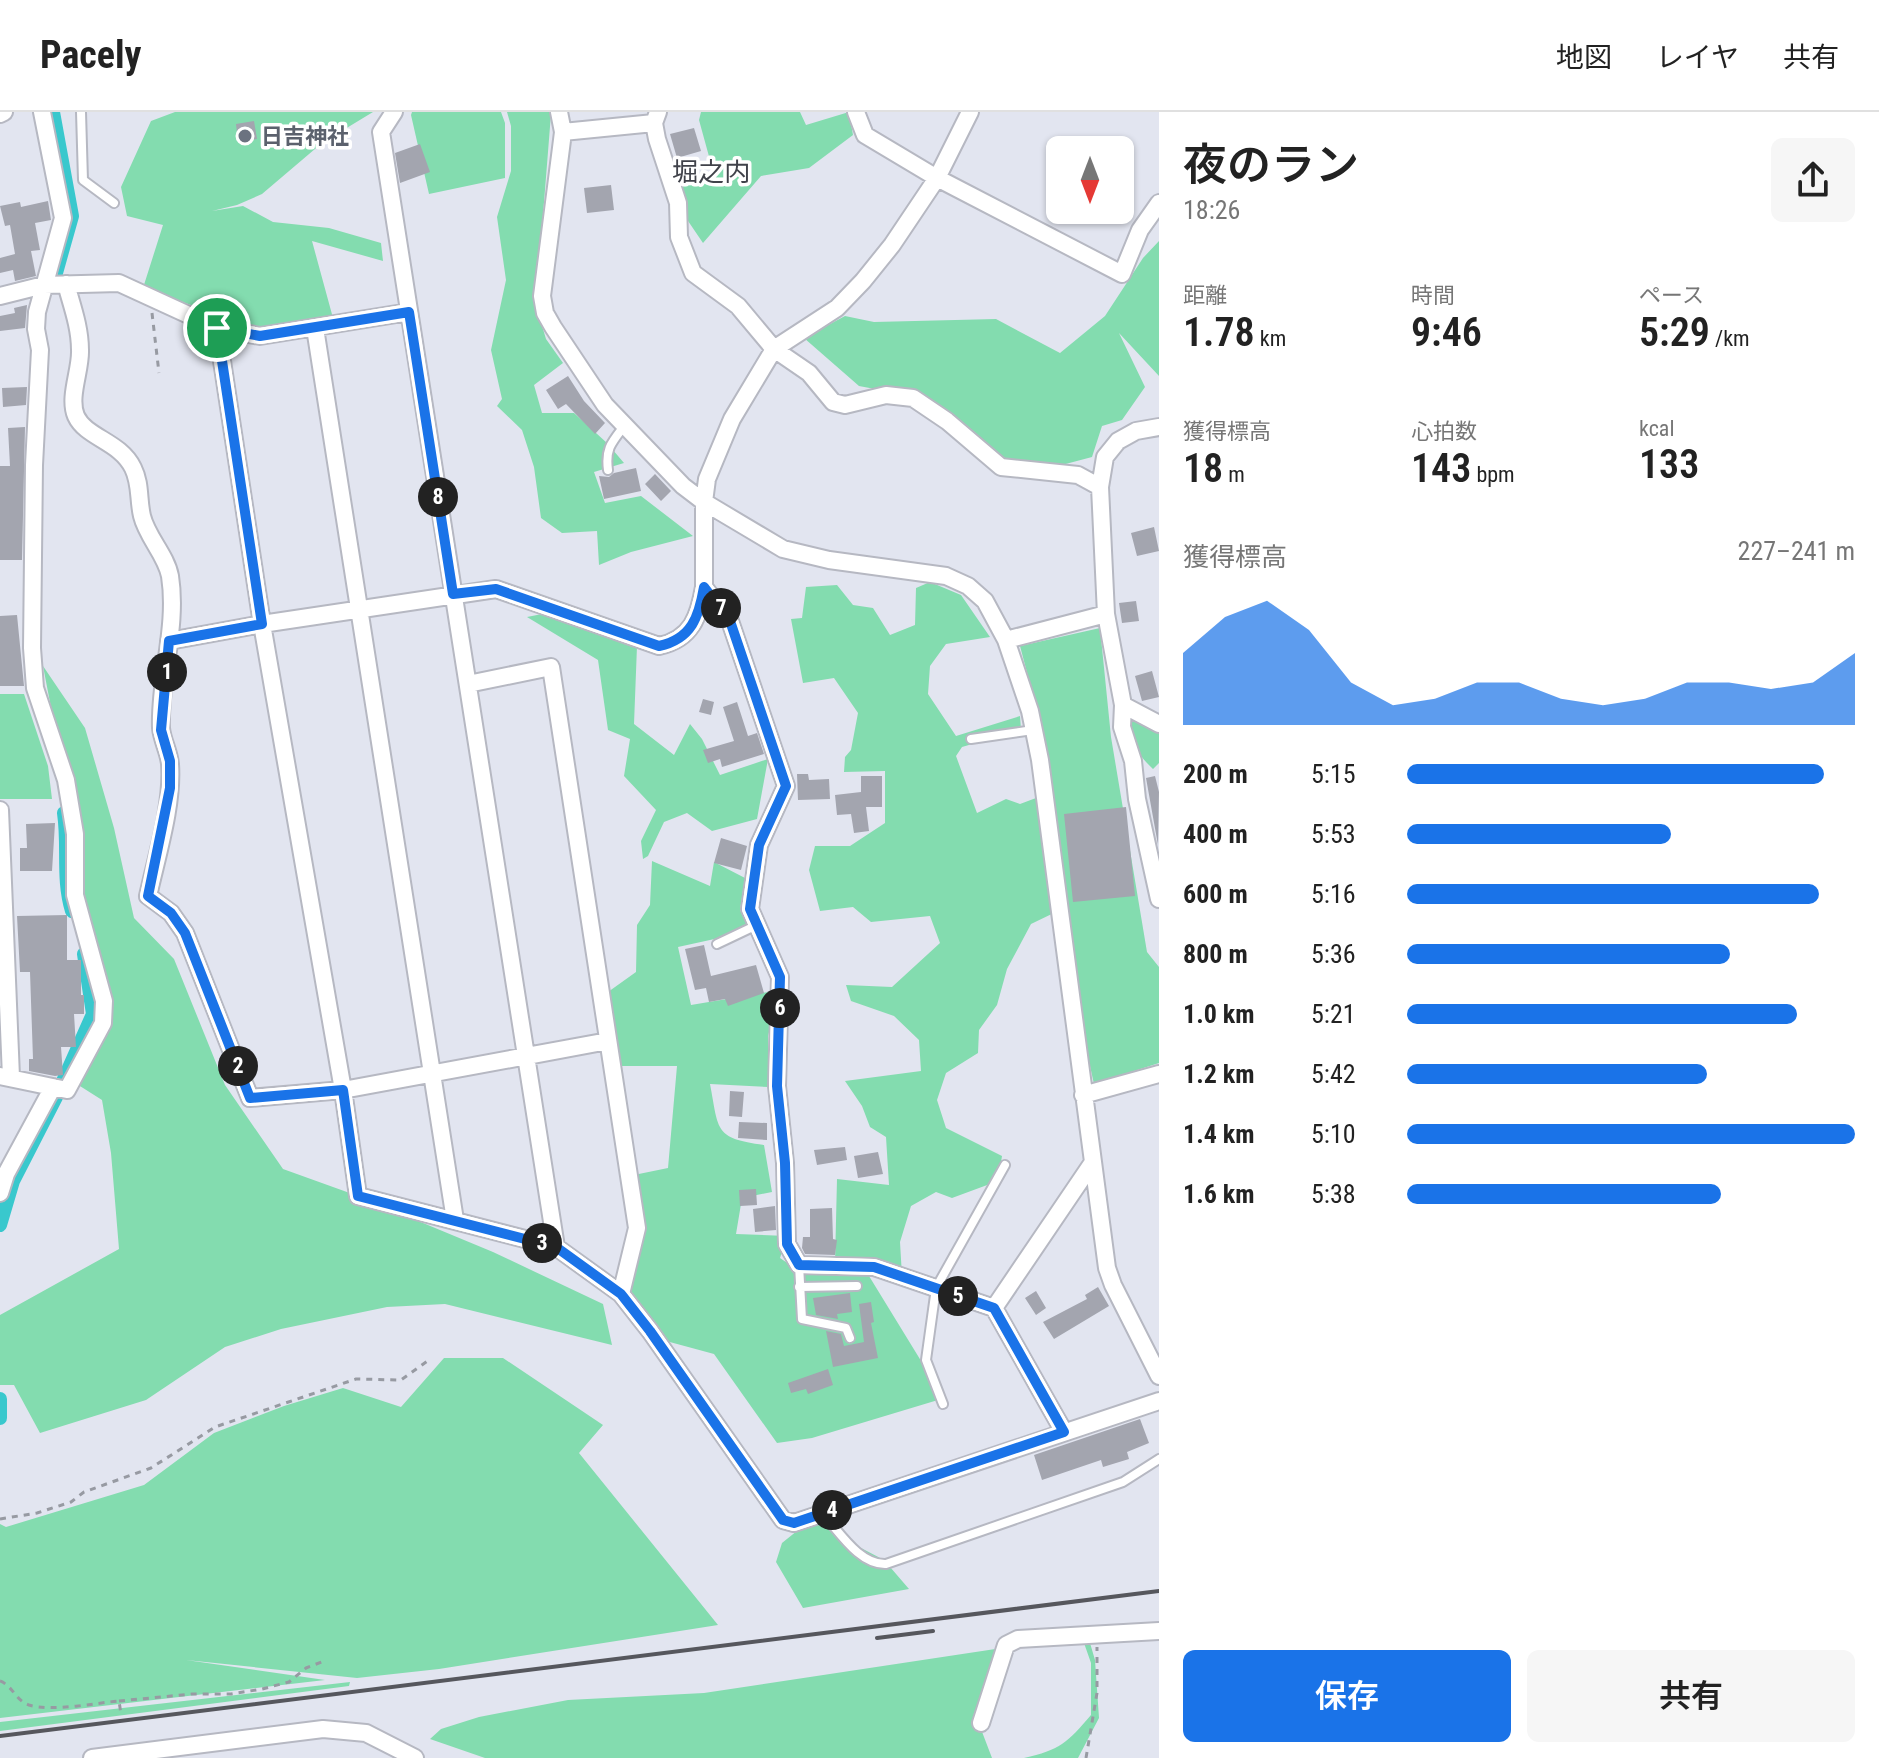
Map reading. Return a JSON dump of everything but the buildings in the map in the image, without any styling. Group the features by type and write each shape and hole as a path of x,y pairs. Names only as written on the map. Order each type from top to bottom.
{"street":[{"path":"0,810 6,1077 67,1090 103,1023 104,1001 75,895 75,834 66,780 35,688 32,648 34,465 40,350 37,312 63,218 42,112"},
{"path":"394,112 381,132 556,1247"},
{"path":"559,112 563,132 543,305 553,327 605,405 683,486 783,549 829,560 946,576 968,586 985,601 1006,640 1040,760 1107,1268 1159,1376"},
{"path":"856,112 865,135 937,178 1122,274 1140,230 1159,203"},
{"path":"169,641 496,589 659,646 672,643 699,617 704,587 707,479 732,419 774,349 837,308 892,245 937,178 970,112"},
{"path":"563,132 656,118 678,203 679,237 693,273 738,306 774,349 809,373 833,402 845,405 886,395 913,398 947,421 1001,467 1078,475 1100,487"},
{"path":"0,296 44,285 119,283 217,328 260,336 409,312"},
{"path":"66,284 79,327 80,362 73,404 77,418 94,435 117,446 132,466 140,484 142,516 169,573 169,641 161,730 170,761 170,788 148,896 171,913 185,933 250,1098 343,1090 608,1041"},
{"path":"217,328 262,624 343,1090 358,1196 556,1247 621,1294 783,1520 794,1523 1159,1401"},
{"path":"315,328 455,1220"},
{"path":"1159,427 1136,431 1118,441 1105,457 1100,487 1106,614 1123,705 1122,727 1133,761 1137,799 1159,899"},
{"path":"704,587 730,621 786,786 759,845 750,909 780,977 777,1086 785,1163 787,1244 799,1265 874,1267 994,1308 1064,1432"},
{"path":"1006,640 1106,614"},
{"path":"468,684 551,667 637,1228 621,1294"},
{"path":"1123,705 1159,724"},
{"path":"1083,1095 1159,1074"},
{"path":"0,1193 6,1174 53,1087"},
{"path":"994,1308 1093,1162"},
{"path":"981,1723 1006,1645 1018,1639 1159,1631"},
{"path":"92,1758 164,1754 323,1729 366,1733 415,1758"}],"lane":[{"path":"81,112 83,180 114,203"},
{"path":"608,470 606,455 610,444 625,425"},
{"path":"971,739 1033,730"},
{"path":"717,944 757,925"},
{"path":"943,1404 926,1360 936,1288 1005,1165"},
{"path":"799,1265 802,1319 846,1328 850,1338"},
{"path":"799,1287 857,1286"},
{"path":"822,1513 862,1556 877,1564 886,1564 1123,1482 1159,1459"}],"path":[{"path":"150,298 159,373"},
{"path":"0,1519 37,1513 71,1502 84,1492 151,1468 215,1427 356,1379 401,1380 429,1360"},
{"path":"1086,1758 1097,1693 1097,1634"},
{"path":"0,1681 8,1684 19,1700 30,1706 47,1707 262,1689 289,1682 306,1668 324,1661"},
{"path":"119,1701 121,1714"}],"green space":[{"path":"175,112 373,112 322,143 262,194 212,211 243,206 273,222 329,228 381,243 383,261 312,241 333,318 259,329 143,288 163,225 127,216 121,187 151,121"},
{"path":"412,112 501,112 505,123 505,178 429,194"},
{"path":"507,112 551,112 541,240 533,296 546,339 563,363 534,385 542,413 574,413 624,463 594,472 605,503 641,496 693,536 631,552 599,565 597,531 562,533 541,518 534,467 522,430 497,406 502,399 491,350 506,280 497,217 511,171 511,126"},
{"path":"701,112 800,112 806,125 849,112 853,135 809,168 761,176 703,243 686,218 677,183 713,171 699,120"},
{"path":"1159,241 1159,376 1119,333 1145,387 1122,420 1102,426 1092,457 1058,466 1000,461 923,398 859,386 804,338 845,316 874,322 996,319 1060,353 1105,316 1143,258"},
{"path":"930,582 961,595 990,637 946,644 930,666 928,694 956,736 1020,716 1021,730 962,747 956,756 977,813 1006,799 1020,804 1036,798 1060,910 1031,924 1007,969 997,1005 979,1030 978,1053 946,1073 937,1100 946,1128 1002,1156 998,1181 952,1198 936,1192 911,1206 900,1242 902,1276 835,1263 837,1179 889,1185 886,1137 870,1127 862,1106 845,1081 921,1071 919,1040 894,1016 851,1001 846,985 892,987 940,943 930,916 871,922 853,907 820,911 809,870 815,846 850,846 885,823 885,771 844,772 845,757 851,750 858,713 834,678 803,683 791,619 802,618 806,587 837,585 853,605 873,608 890,635 915,625 916,588"},
{"path":"547,613 637,646 634,724 674,755 690,724 702,739 720,775 768,759 757,819 712,831 687,813 664,822 648,856 643,859 641,841 656,810 624,776 630,739 608,730 598,660 527,617"},
{"path":"1100,628 1111,737 1147,952 1159,967 1159,1063 1094,1084 1084,1039 1038,714 1020,646"},
{"path":"43,666 85,728 114,828 134,918 174,959 225,1085 283,1169 358,1196 493,1252 603,1304 612,1345 445,1304 387,1307 281,1329 225,1347 146,1400 40,1433 14,1385 0,1385 0,1315 119,1249 111,1153 102,1100 72,1081 104,1009 77,905 71,811"},
{"path":"0,694 24,694 48,766 52,799 0,799"},
{"path":"1131,713 1159,730 1159,763 1153,769 1133,744 1129,729"},
{"path":"652,861 710,886 714,862 745,878 740,910 751,931 678,947 691,1005 780,990 768,1036 769,1087 710,1084 722,1130 736,1139 764,1145 772,1192 742,1198 736,1234 787,1236 780,1258 802,1273 869,1276 926,1369 938,1400 812,1438 777,1443 714,1354 655,1338 621,1294 645,1231 629,1176 668,1168 677,1066 612,1066 601,997 636,972 637,925 650,905"},
{"path":"444,1358 503,1358 603,1425 579,1453 718,1625 439,1669 357,1678 186,1660 325,1680 0,1718 0,1524 6,1527 144,1485 214,1433 284,1406 343,1388 401,1407"},
{"path":"818,1514 840,1537 884,1560 909,1589 803,1608 776,1562 782,1543"},
{"path":"1084,1643 1090,1643 1095,1660 1099,1718 1078,1758 1024,1758 1062,1744 1091,1715 1091,1663"},
{"path":"1002,1648 976,1716 992,1758 485,1758 430,1739 441,1729 479,1717 568,1700 704,1693"},
{"path":"350,1682 349,1686 0,1731 0,1722"}],"waterway":[{"path":"53,112 72,216 54,280"},
{"path":"64,813 67,887 72,911"},
{"path":"0,1225 13,1181 56,1097 93,1014 84,954"},
{"path":"0,1399 0,1418"}],"railway":[{"path":"0,1736 1159,1591"},
{"path":"877,1638 933,1631"}],"place":[{"name":"日吉神社","path":"245,136"}],"district":[{"name":"堀之内","path":"711,172"}],"route":[{"path":"409,312 453,594 496,589 659,646 672,643 699,617 704,587 718,603 730,621 786,786 759,845 750,909 780,977 777,1086 785,1163 787,1244 799,1265 874,1267 994,1308 1064,1432 794,1523 783,1520 621,1294 556,1247 358,1196 343,1090 250,1098 185,933 171,913 148,896 170,788 170,761 161,730 169,641 262,624 217,328 260,336 409,312"}]}
